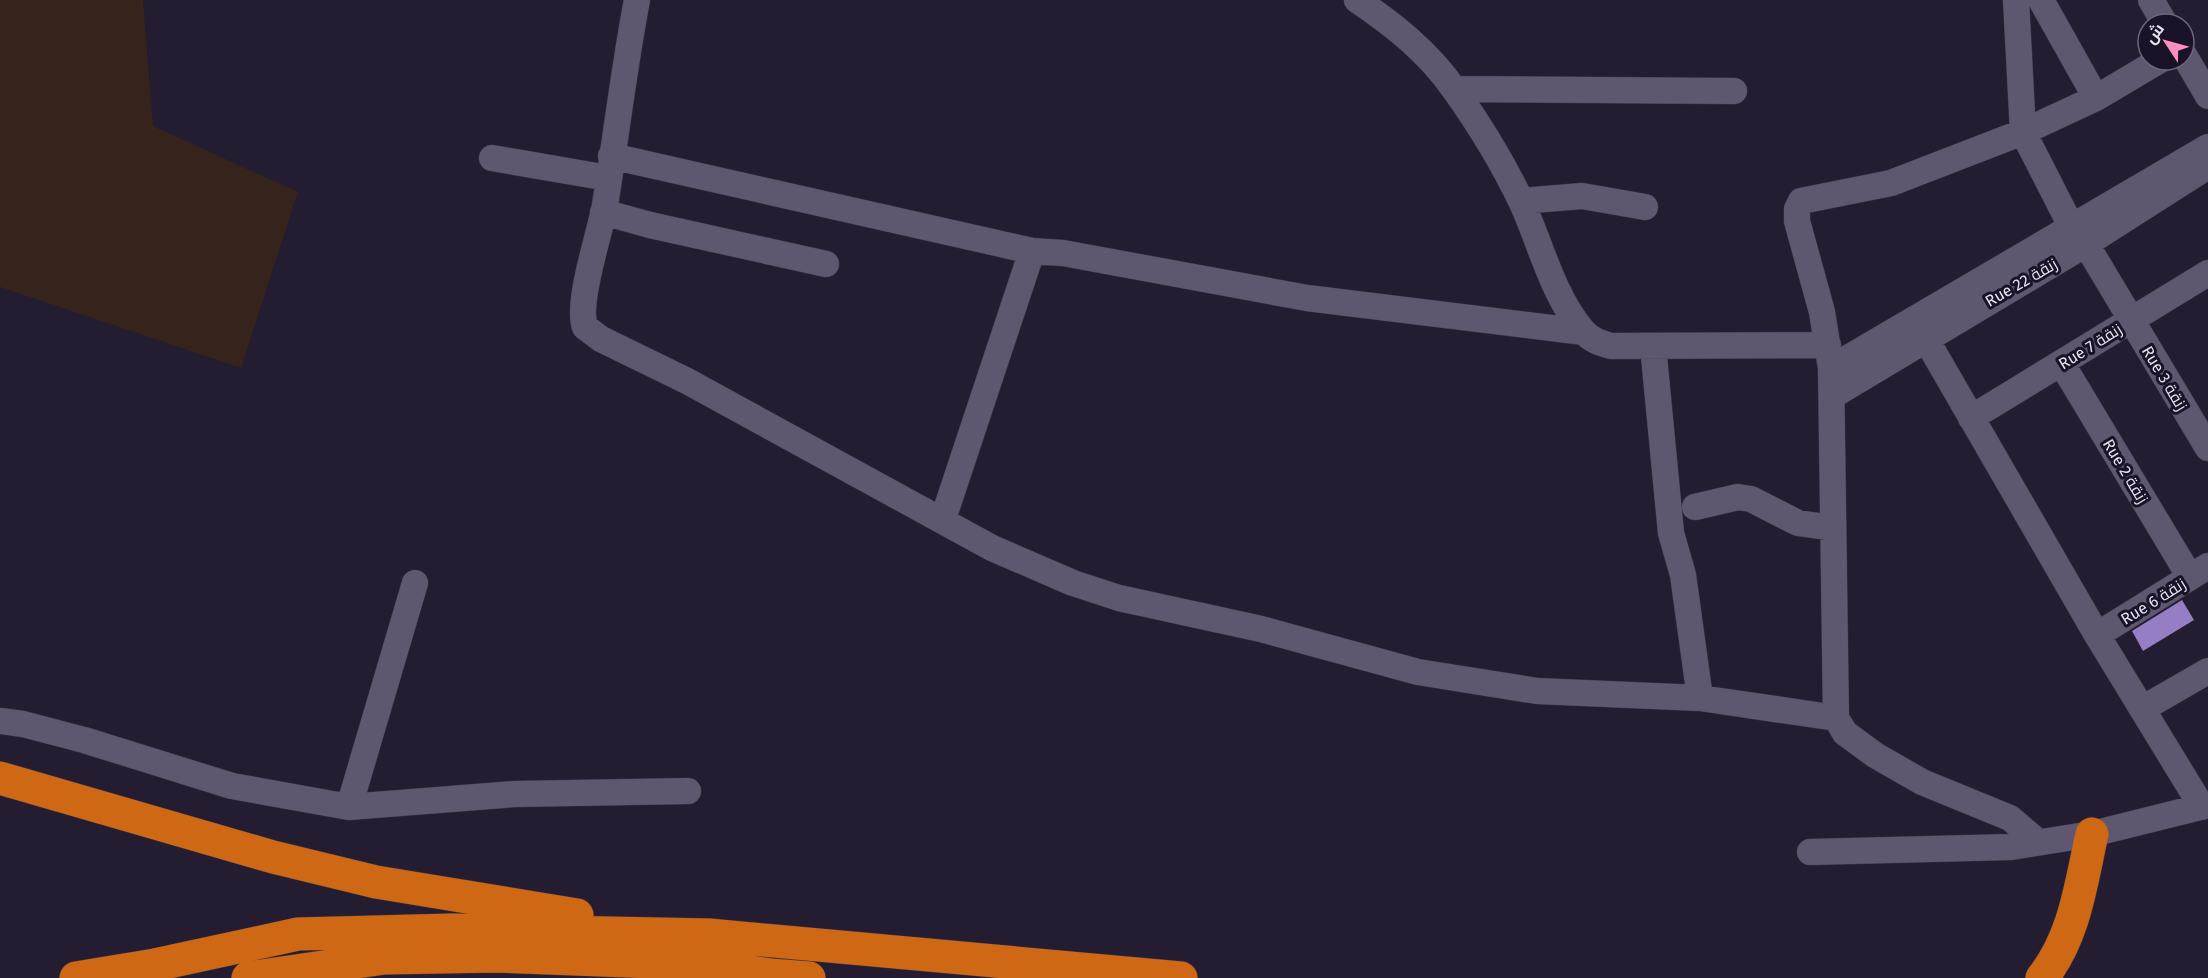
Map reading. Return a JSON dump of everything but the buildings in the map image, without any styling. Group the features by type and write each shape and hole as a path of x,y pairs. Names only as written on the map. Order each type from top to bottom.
{"highway":[{"path":"0,778 273,857 376,882 709,935 1181,978"},
{"path":"2042,978 2059,954 2068,932 2092,834"},
{"path":"76,978 298,934 452,930 709,935"},
{"path":"248,978 384,958 498,956 704,964 770,975 809,978"},
{"path":"544,978 770,975"}],"street":[{"path":"637,0 603,212 583,305 583,322 594,334 943,519 992,548 1082,586 1119,598 1261,629 1418,672 1537,691 1700,698 1836,718"},
{"path":"1357,0 1392,24 1421,49 1454,89 1521,201 1567,308 1584,332 1596,342 1611,346 1653,346 1830,356"},
{"path":"2016,0 2023,132"},
{"path":"2041,0 2096,98"},
{"path":"2038,842 2010,818 1931,786 1875,755 1845,734 1836,718 1830,356 1797,221 1797,209 1801,201 1891,183 2023,132 2096,98 2140,72"},
{"path":"2194,72 2208,96"},
{"path":"1454,89 1734,92"},
{"name":"Rue 3 زنقة","path":"2023,132 2079,236 2208,448"},
{"name":"Rue 22 زنقة","path":"2079,236 2208,147"},
{"path":"492,158 610,167 1032,251 1064,253 1306,298 1584,332"},
{"name":"Rue 22 زنقة","path":"1832,396 1920,330 2079,236 2208,166"},
{"path":"1521,201 1582,196 1645,207"},
{"path":"603,212 650,225 826,264"},
{"path":"943,519 1032,251"},
{"name":"Rue 7 زنقة","path":"1971,418 2208,273"},
{"path":"1810,852 2011,847 2092,834 2205,806 2142,710 2097,635 1920,330"},
{"name":"Rue 22 زنقة","path":"1830,356 1920,330"},
{"path":"1653,346 1671,533 1683,575 1700,698"},
{"name":"Rue 2 زنقة","path":"2062,364 2199,572"},
{"path":"1695,507 1738,496 1751,499 1798,523 1833,528"},
{"name":"Rue 6 زنقة","path":"2097,635 2199,572"},
{"path":"349,807 415,583"},
{"path":"2142,710 2208,671"},
{"path":"0,721 23,724 84,740 232,786 349,807 515,794 688,791"}],"shaded area":[{"path":"0,0 143,0 153,126 298,192 241,368 0,287"}]}
